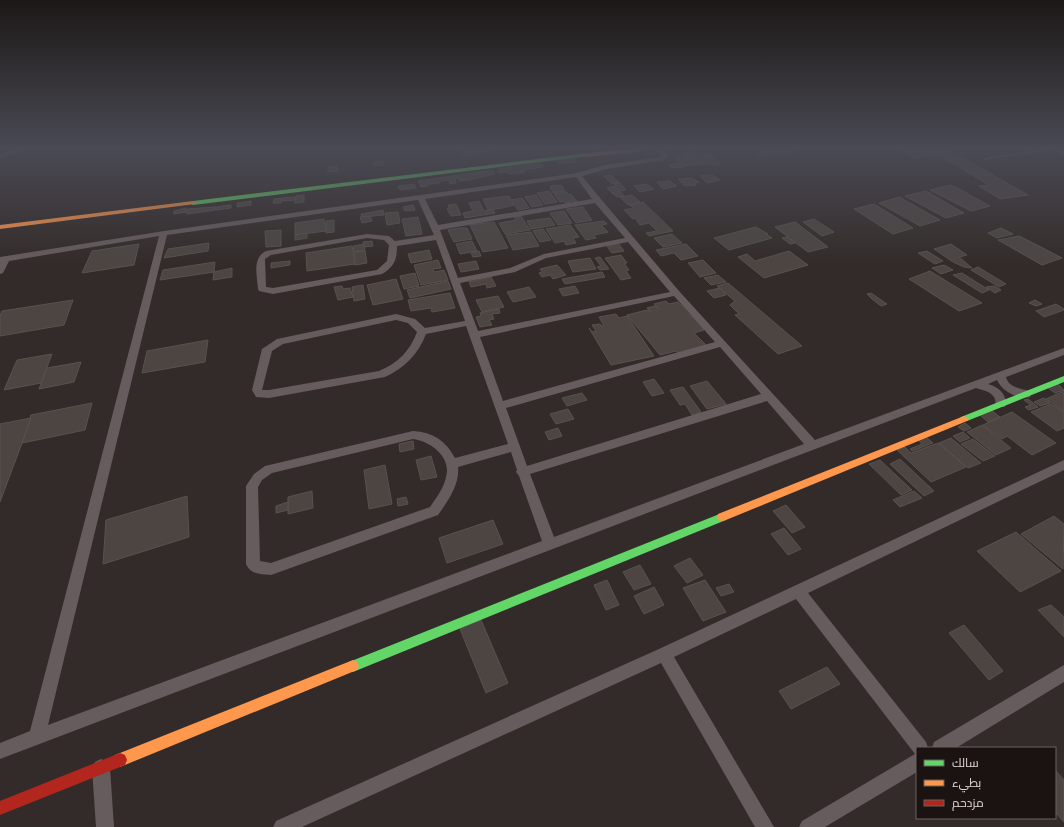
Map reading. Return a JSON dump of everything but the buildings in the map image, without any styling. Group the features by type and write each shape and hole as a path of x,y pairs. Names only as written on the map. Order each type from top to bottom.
{"street":[{"path":"0,218 259,188"},
{"path":"0,227 321,188"},
{"path":"0,271 3,260 164,233 488,188"},
{"path":"588,188 676,293 722,342 813,446"},
{"path":"421,197 437,232 522,472 550,545"},
{"path":"393,244 437,232 597,200"},
{"path":"37,737 164,233"},
{"path":"367,236 386,238 393,244 392,260 388,267 379,272 273,291 262,289 261,259 268,253 367,236"},
{"path":"454,282 516,269 544,256 630,239"},
{"path":"474,335 676,293"},
{"path":"396,317 405,317 420,327 422,332 420,339 405,361 395,368 381,374 269,394 260,394 257,390 267,349 280,341 396,317"},
{"path":"422,332 469,323"},
{"path":"499,406 722,342"},
{"path":"0,751 977,385 1064,351"},
{"path":"1001,375 1001,380 1006,386 1016,392 1026,394"},
{"path":"0,808 1064,379"},
{"path":"977,385 987,387 996,392 1001,398 1001,404"},
{"path":"522,472 769,396"},
{"path":"413,435 422,435 432,438 446,451 452,464 453,476 443,498 434,511 271,569 258,568 252,564 252,486 258,476 269,469 413,435"},
{"path":"452,464 514,447"},
{"path":"282,827 664,654 1064,465"},
{"path":"798,591 919,747"},
{"path":"664,654 766,827"},
{"path":"942,747 1064,673"},
{"path":"808,827 916,763"},
{"path":"101,768 105,827"}],"traffic: fast":[{"path":"193,203 319,188"},
{"path":"964,419 1064,379"},
{"path":"353,666 722,517"}],"traffic: slow":[{"path":"0,227 193,203"},
{"path":"722,517 964,419"},
{"path":"120,760 353,666"}],"traffic: jam":[{"path":"0,808 120,760"}]}
